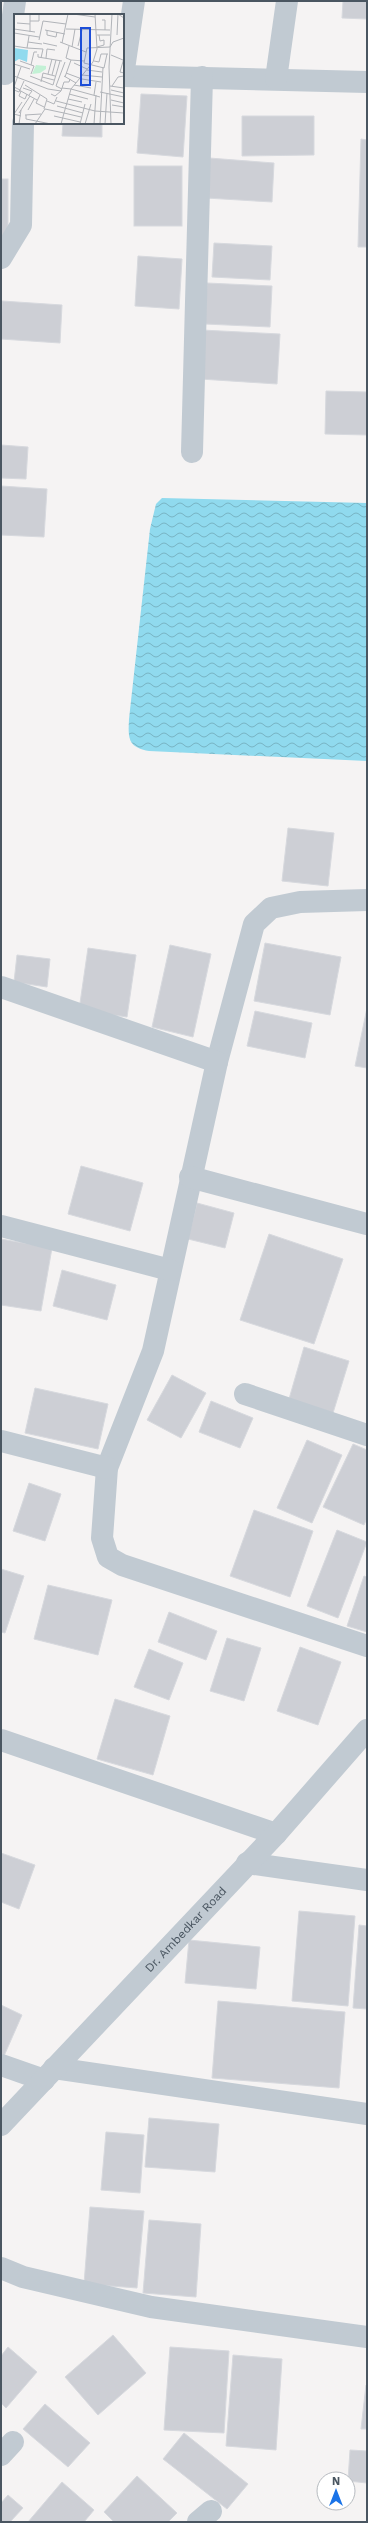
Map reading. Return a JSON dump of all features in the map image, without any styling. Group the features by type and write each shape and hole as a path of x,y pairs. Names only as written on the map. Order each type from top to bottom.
{"street":[{"path":"7,74 15,1"},
{"path":"124,69 134,1"},
{"path":"276,78 287,1"},
{"path":"124,76 276,78 367,82"},
{"path":"192,452 202,77"},
{"path":"1,258 21,225 23,124"},
{"path":"367,900 300,902 271,908 254,924 217,1062 190,1177 153,1351 107,1468 102,1538 108,1557 122,1565 367,1646"},
{"path":"1,988 217,1062"},
{"path":"190,1177 367,1224"},
{"path":"1,1226 170,1270"},
{"path":"245,1394 367,1435"},
{"path":"1,1441 107,1468"},
{"name":"Dr. Ambedkar Road","path":"1,2125 276,1834 367,1730"},
{"path":"1,1740 276,1834"},
{"path":"247,1863 367,1880"},
{"path":"1,2065 49,2074 367,2114"},
{"path":"1,2268 23,2277 151,2307 367,2337"}],"water":[{"path":"162,498 367,503 367,761 149,751 133,744 129,737 129,719 150,529 156,504"}],"building":[{"path":"343,1 367,1 367,19 342,18"},
{"path":"141,94 187,96 183,157 137,153"},
{"path":"242,116 314,116 314,155 242,156"},
{"path":"63,124 102,124 102,137 62,136"},
{"path":"361,139 367,140 367,247 358,247"},
{"path":"209,158 274,163 272,202 206,198"},
{"path":"134,166 182,166 182,226 134,226"},
{"path":"1,179 8,179 8,237 1,237"},
{"path":"214,243 272,246 270,280 212,277"},
{"path":"138,256 182,259 179,309 135,306"},
{"path":"207,283 272,286 270,327 205,324"},
{"path":"2,301 62,305 60,343 1,339"},
{"path":"202,330 280,334 277,384 200,379"},
{"path":"326,391 367,392 367,435 325,434"},
{"path":"1,445 28,447 26,479 1,478"},
{"path":"1,486 47,489 44,537 1,535"},
{"path":"288,828 334,833 328,886 282,881"},
{"path":"265,943 341,957 330,1015 254,1001"},
{"path":"170,945 211,954 193,1037 152,1027"},
{"path":"88,948 136,955 127,1017 79,1010"},
{"path":"17,955 50,959 47,987 14,982"},
{"path":"367,1008 367,1068 355,1066"},
{"path":"255,1011 312,1023 305,1058 247,1046"},
{"path":"81,1166 143,1183 130,1231 68,1214"},
{"path":"197,1203 234,1213 225,1248 188,1239"},
{"path":"269,1234 343,1259 314,1344 240,1320"},
{"path":"1,1239 52,1248 41,1311 1,1305"},
{"path":"62,1270 116,1285 107,1320 53,1306"},
{"path":"304,1347 349,1361 333,1413 289,1399"},
{"path":"172,1375 206,1393 181,1438 147,1420"},
{"path":"35,1388 108,1404 98,1449 25,1433"},
{"path":"211,1401 253,1418 240,1448 199,1432"},
{"path":"307,1440 342,1455 312,1523 277,1508"},
{"path":"353,1444 367,1450 367,1518 364,1525 323,1507"},
{"path":"29,1483 61,1494 45,1541 13,1531"},
{"path":"254,1510 313,1531 290,1597 230,1576"},
{"path":"337,1530 367,1542 338,1618 307,1606"},
{"path":"1,1569 24,1576 5,1633 1,1632"},
{"path":"364,1576 367,1577 367,1632 347,1626"},
{"path":"48,1585 112,1600 98,1655 34,1639"},
{"path":"169,1612 217,1631 206,1660 158,1642"},
{"path":"227,1638 261,1648 244,1701 210,1691"},
{"path":"300,1647 341,1662 318,1725 277,1711"},
{"path":"149,1649 183,1663 169,1700 134,1687"},
{"path":"115,1699 170,1716 153,1775 97,1759"},
{"path":"1,1853 35,1865 19,1909 1,1902"},
{"path":"299,1911 355,1916 348,2006 292,2001"},
{"path":"359,1925 367,1926 367,2009 353,2008"},
{"path":"189,1940 260,1947 256,1989 185,1983"},
{"path":"218,2001 345,2012 339,2088 212,2078"},
{"path":"1,2005 22,2015 4,2056 1,2054"},
{"path":"149,2118 219,2124 215,2172 145,2167"},
{"path":"106,2132 144,2135 140,2193 101,2190"},
{"path":"90,2207 144,2211 137,2288 84,2284"},
{"path":"149,2220 201,2224 196,2297 143,2293"},
{"path":"113,2335 146,2373 98,2415 65,2377"},
{"path":"8,2347 37,2372 6,2408 1,2403 1,2356"},
{"path":"170,2347 229,2351 224,2433 164,2430"},
{"path":"233,2355 282,2359 276,2450 226,2446"},
{"path":"366,2385 367,2429 361,2429"},
{"path":"45,2404 90,2443 68,2467 23,2429"},
{"path":"184,2433 248,2484 227,2509 163,2459"},
{"path":"350,2450 367,2451 367,2483 356,2482 356,2471 349,2471"},
{"path":"137,2476 177,2513 168,2522 114,2522 104,2512"},
{"path":"62,2482 94,2510 84,2522 28,2522"},
{"path":"8,2495 23,2508 10,2522 1,2522 1,2503"}]}
